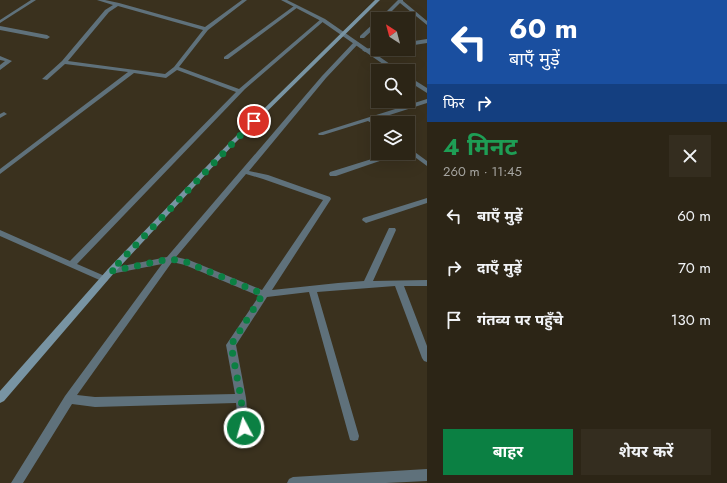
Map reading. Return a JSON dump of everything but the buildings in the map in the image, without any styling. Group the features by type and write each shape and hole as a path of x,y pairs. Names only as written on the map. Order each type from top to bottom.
{"main road":[{"path":"0,398 111,271 232,143 378,0"}],"street":[{"path":"0,22 34,0"},
{"path":"99,0 206,29"},
{"path":"64,62 166,76 176,68 206,29 245,0"},
{"path":"283,0 323,20 386,64"},
{"path":"388,12 401,0 427,23"},
{"path":"45,79 64,62 107,11 117,4"},
{"path":"226,58 296,7"},
{"path":"72,264 240,92 323,20"},
{"path":"0,28 47,37"},
{"path":"362,37 371,29"},
{"path":"415,43 427,41"},
{"path":"17,483 68,399 170,259 324,78 356,43"},
{"path":"365,50 371,49"},
{"path":"0,58 9,61 0,68"},
{"path":"176,68 240,92"},
{"path":"0,172 133,71"},
{"path":"415,83 427,91"},
{"path":"321,134 427,101"},
{"path":"415,155 427,164"},
{"path":"333,174 376,160"},
{"path":"245,172 265,176 327,199 263,294 231,345 241,398 245,443"},
{"path":"366,220 427,200"},
{"path":"367,284 392,230"},
{"path":"0,233 104,279"},
{"path":"111,271 170,259 186,262 263,294 367,284 398,282 427,283"},
{"path":"398,282 427,358"},
{"path":"312,289 354,436"},
{"path":"68,399 95,402 241,398"},
{"path":"293,483 427,475"}],"route":[{"path":"244,428 241,398 231,345 263,294 186,262 170,259 111,271 254,121"}]}
